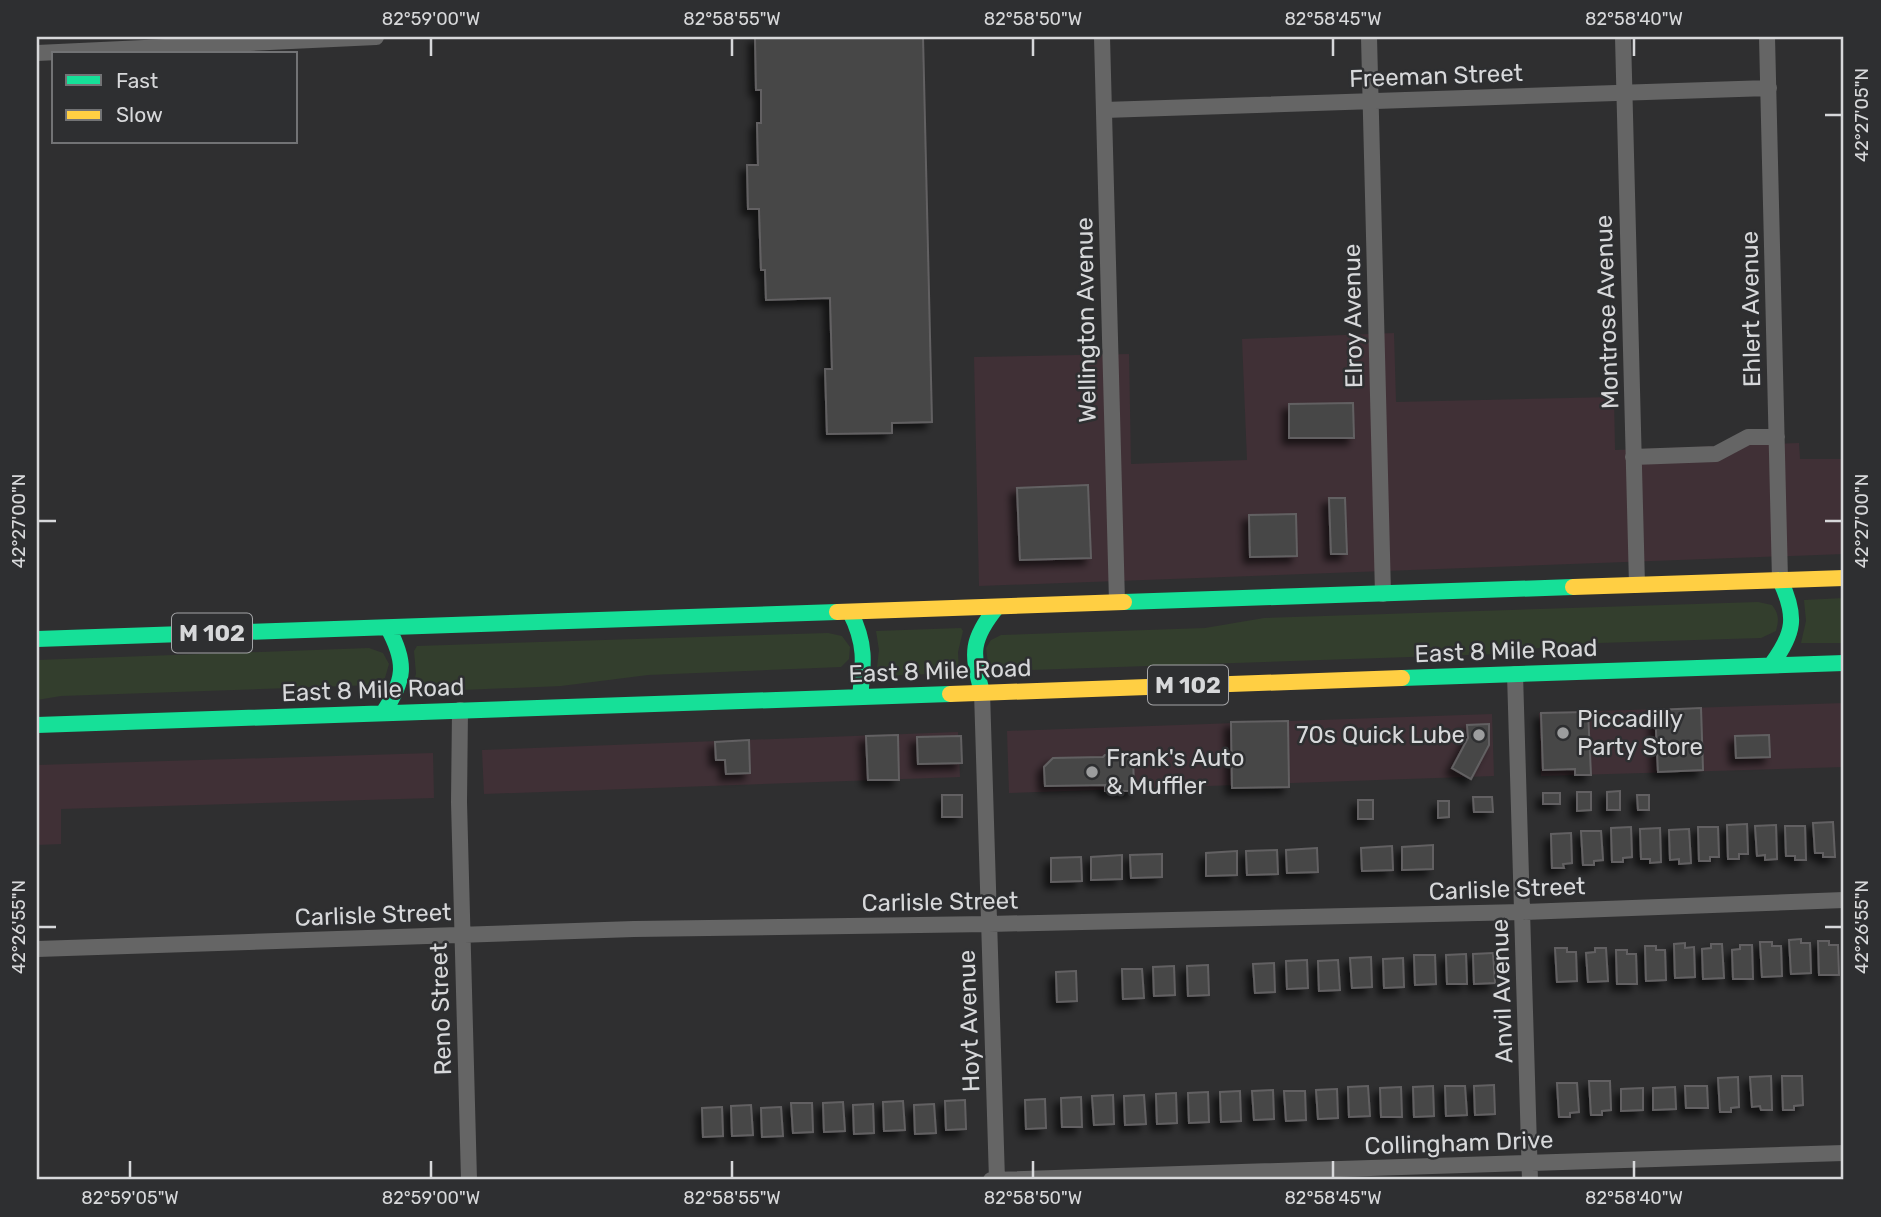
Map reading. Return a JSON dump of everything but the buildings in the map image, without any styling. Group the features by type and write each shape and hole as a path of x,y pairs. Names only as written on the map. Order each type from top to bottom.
{"highway":[{"name":"M 102","path":"37,639 1844,578"},
{"path":"1771,665 1784,648 1793,627 1792,608 1780,580"},
{"path":"982,692 974,663 973,646 982,625 997,607"},
{"path":"850,611 865,646 860,696"},
{"path":"383,713 395,695 403,671 401,652 388,628"},
{"name":"East 8 Mile Road","path":"37,725 1844,663"}],"street":[{"path":"58,52 376,37"},
{"name":"Wellington Avenue","path":"1102,37 1116,603"},
{"name":"Elroy Avenue","path":"1369,37 1383,594"},
{"name":"Montrose Avenue","path":"1622,37 1637,585"},
{"name":"Ehlert Avenue","path":"1767,37 1780,580"},
{"name":"Freeman Street","path":"1104,110 1769,88"},
{"path":"1633,457 1716,454 1748,437 1777,437"},
{"name":"Anvil Avenue","path":"1515,674 1530,1180"},
{"name":"Hoyt Avenue","path":"982,692 997,1180"},
{"name":"Reno Street","path":"460,710 462,935 469,1180"},
{"name":"Carlisle Street","path":"37,949 634,929 1522,912 1844,900"},
{"name":"Collingham Drive","path":"991,1180 1844,1153"}],"shaded area":[{"path":"1394,333 1396,402 1614,397 1615,450 1799,443 1800,459 1844,459 1844,554 979,586 974,357 1129,354 1131,464 1247,460 1242,339"},
{"path":"1844,703 1844,767 1541,776 1539,713"},
{"path":"1492,714 1494,776 1009,793 1007,731"},
{"path":"958,732 960,777 484,794 482,750"},
{"path":"433,753 434,798 61,809 61,844 37,845 37,765"}],"green space":[{"path":"1844,598 1844,643 1801,643 1806,621 1804,600"},
{"path":"1758,602 1772,605 1778,617 1776,631 1761,638 1566,644 1498,654 1000,671 988,664 986,648 991,640 1001,635 1205,628 1264,618"},
{"path":"961,628 963,631 958,652 959,673 876,676 879,650 876,631"},
{"path":"828,633 842,636 850,647 849,659 841,667 648,675 561,686 414,692 411,689 416,674 414,651 417,646"},
{"path":"369,648 383,653 389,664 385,678 373,685 61,696 37,700 37,660"}],"traffic: fast":[{"path":"1771,665 1785,643 1791,624 1789,604 1780,580"},
{"path":"1124,602 1573,587"},
{"path":"982,692 976,667 976,647 982,628 997,607"},
{"path":"37,639 837,612"},
{"path":"850,612 861,644 860,696"},
{"path":"383,713 396,691 401,671 398,651 388,628"},
{"path":"1402,678 1844,663"},
{"path":"37,725 950,694"}],"traffic: slow":[{"path":"1573,587 1844,578"},
{"path":"837,612 1124,602"},
{"path":"950,694 1402,678"}],"place":[{"name":"Piccadilly Party Store","path":"1563,733"},
{"name":"70s Quick Lube","path":"1479,735"},
{"name":"Frank's Auto & Muffler","path":"1092,772"}]}
